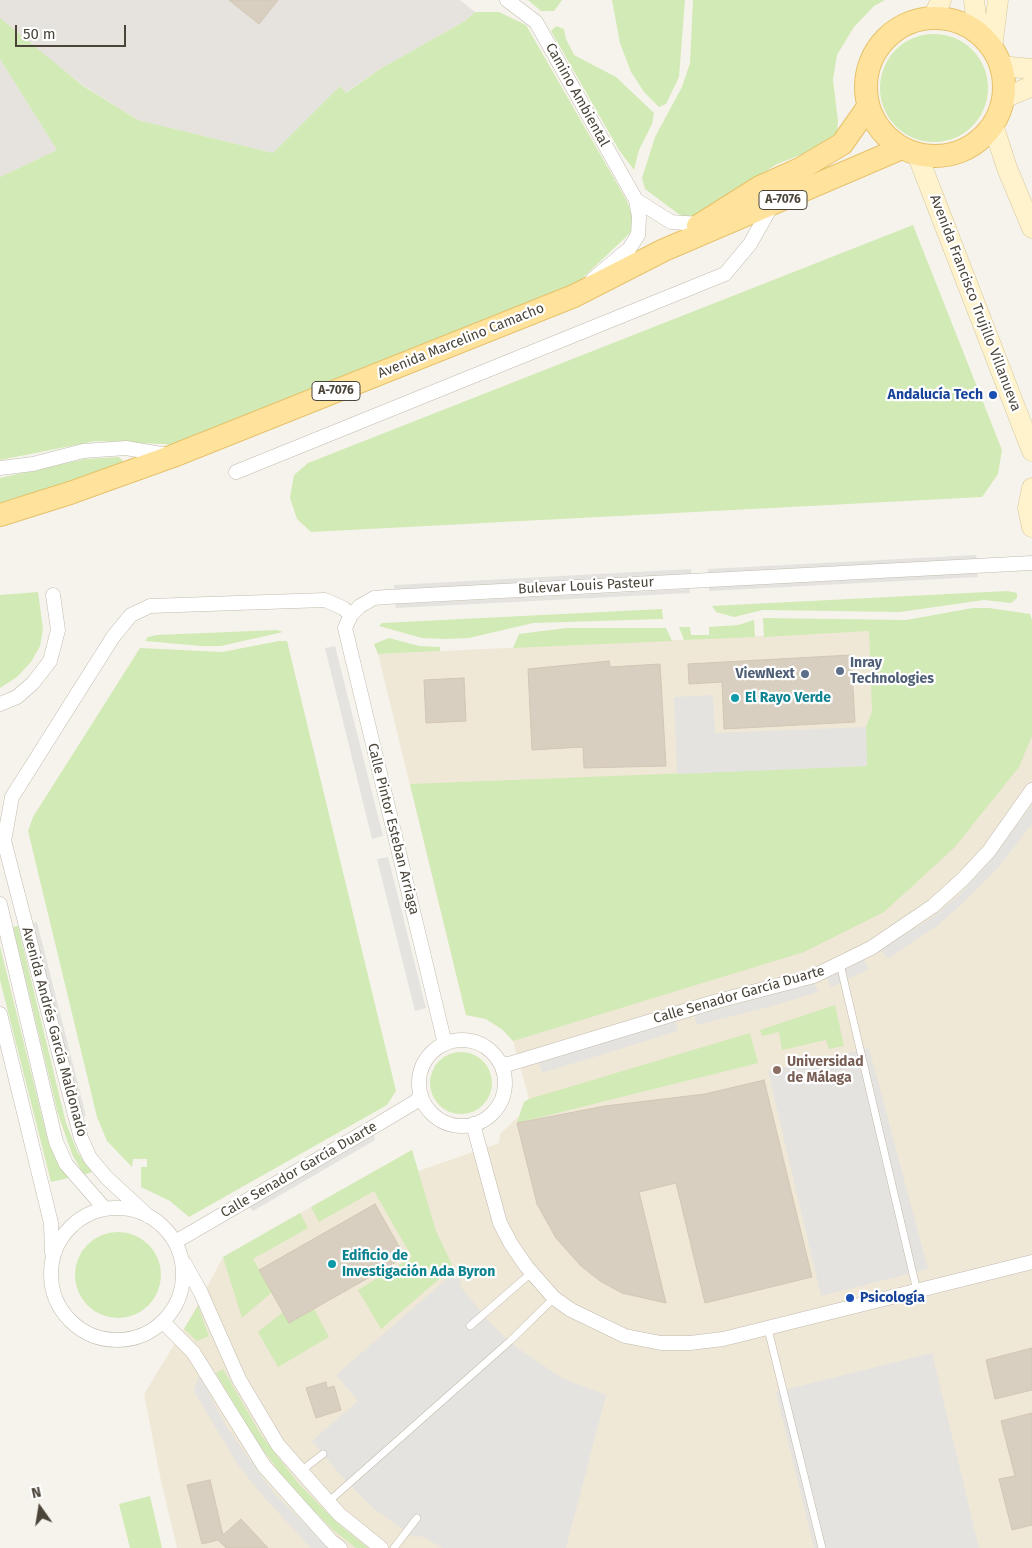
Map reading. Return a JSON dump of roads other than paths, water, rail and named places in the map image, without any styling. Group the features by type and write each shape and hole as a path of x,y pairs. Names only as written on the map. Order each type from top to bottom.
{"main road":[{"path":"910,152 887,138 875,124 868,107 865,86 869,65 878,47 893,32 937,9 990,49"},
{"name":"A-7076","path":"910,152 939,157 960,152 979,141 993,125 1004,98 1004,82 990,49"},
{"name":"Avenida Marcelino Camacho","path":"664,250 699,224 760,187 800,169 842,144 868,107"},
{"name":"Avenida Marcelino Camacho","path":"0,515 70,494 173,456 574,296 664,250 772,205 910,152"}],"street":[{"name":"Camino Ambiental","path":"507,0 536,22 636,200 639,217 638,234 629,249 574,296"},
{"path":"974,0 990,49 1032,69"},
{"path":"990,49 998,0"},
{"path":"1004,98 1032,86"},
{"path":"993,125 1007,168 1032,228"},
{"name":"Avenida Francisco Trujillo Villanueva","path":"910,152 1032,451"},
{"name":"Camino Ambiental","path":"636,200 671,222 699,224"},
{"path":"236,472 725,274 750,244 772,205"},
{"path":"0,468 91,450 126,448 173,456"},
{"path":"1032,488 1028,508 1032,527"},
{"name":"Bulevar Louis Pasteur","path":"351,615 360,606 374,598 387,597 1032,563"},
{"path":"0,718 5,702 17,697 33,683 50,660 58,630 53,595"},
{"path":"4,841 12,797 114,638 131,615 150,606 325,600 343,608 351,615"},
{"name":"Calle Pintor Esteban Arriaga","path":"351,615 345,628 347,641 445,1044"},
{"name":"Calle Senador García Duarte","path":"500,1063 509,1064 706,1004 814,976 840,964 903,928 934,906 963,880 989,851 1032,790"},
{"name":"Avenida Andrés García Maldonado","path":"0,826 81,1138 90,1158 148,1216"},
{"name":"Avenida Andrés García Maldonado","path":"0,904 56,1142 66,1164 105,1208"},
{"path":"0,1014 51,1223 52,1258 50,1280 56,1302 68,1320 86,1334 107,1340 130,1340 150,1332 173,1312 179,1300 184,1279 182,1258"},
{"path":"458,1040 482,1045 500,1063 504,1082 500,1102 493,1112 473,1124 457,1125 445,1122 434,1116 426,1106 421,1095 419,1083 423,1065 435,1050 445,1044 458,1040"},
{"name":"Calle Senador García Duarte","path":"176,1242 380,1124 415,1102 421,1095"},
{"path":"473,1124 500,1223 510,1244 531,1273 554,1298 571,1310 624,1336 661,1343 690,1343 723,1339 1032,1262"},
{"path":"52,1258 59,1240 71,1226 87,1215 105,1208 134,1210 161,1224 176,1242 239,1379 278,1445 339,1514 381,1548"},
{"path":"163,1322 193,1352 264,1466 331,1541 340,1548"}],"lane":[{"path":"840,964 917,1291"},
{"path":"470,1326 531,1273"},
{"path":"328,1502 510,1341 554,1298"},
{"path":"768,1329 822,1548"},
{"path":"301,1472 322,1454"},
{"path":"394,1548 417,1518"}],"place":[{"name":"Andalucía Tech","path":"993,395"},
{"name":"Inray Technologies","path":"840,671"},
{"name":"ViewNext","path":"805,674"},
{"name":"El Rayo Verde","path":"735,698"},
{"name":"Universidad de Málaga","path":"777,1070"},
{"name":"Edificio de Investigación Ada Byron","path":"332,1264"},
{"name":"Psicología","path":"850,1298"}]}
